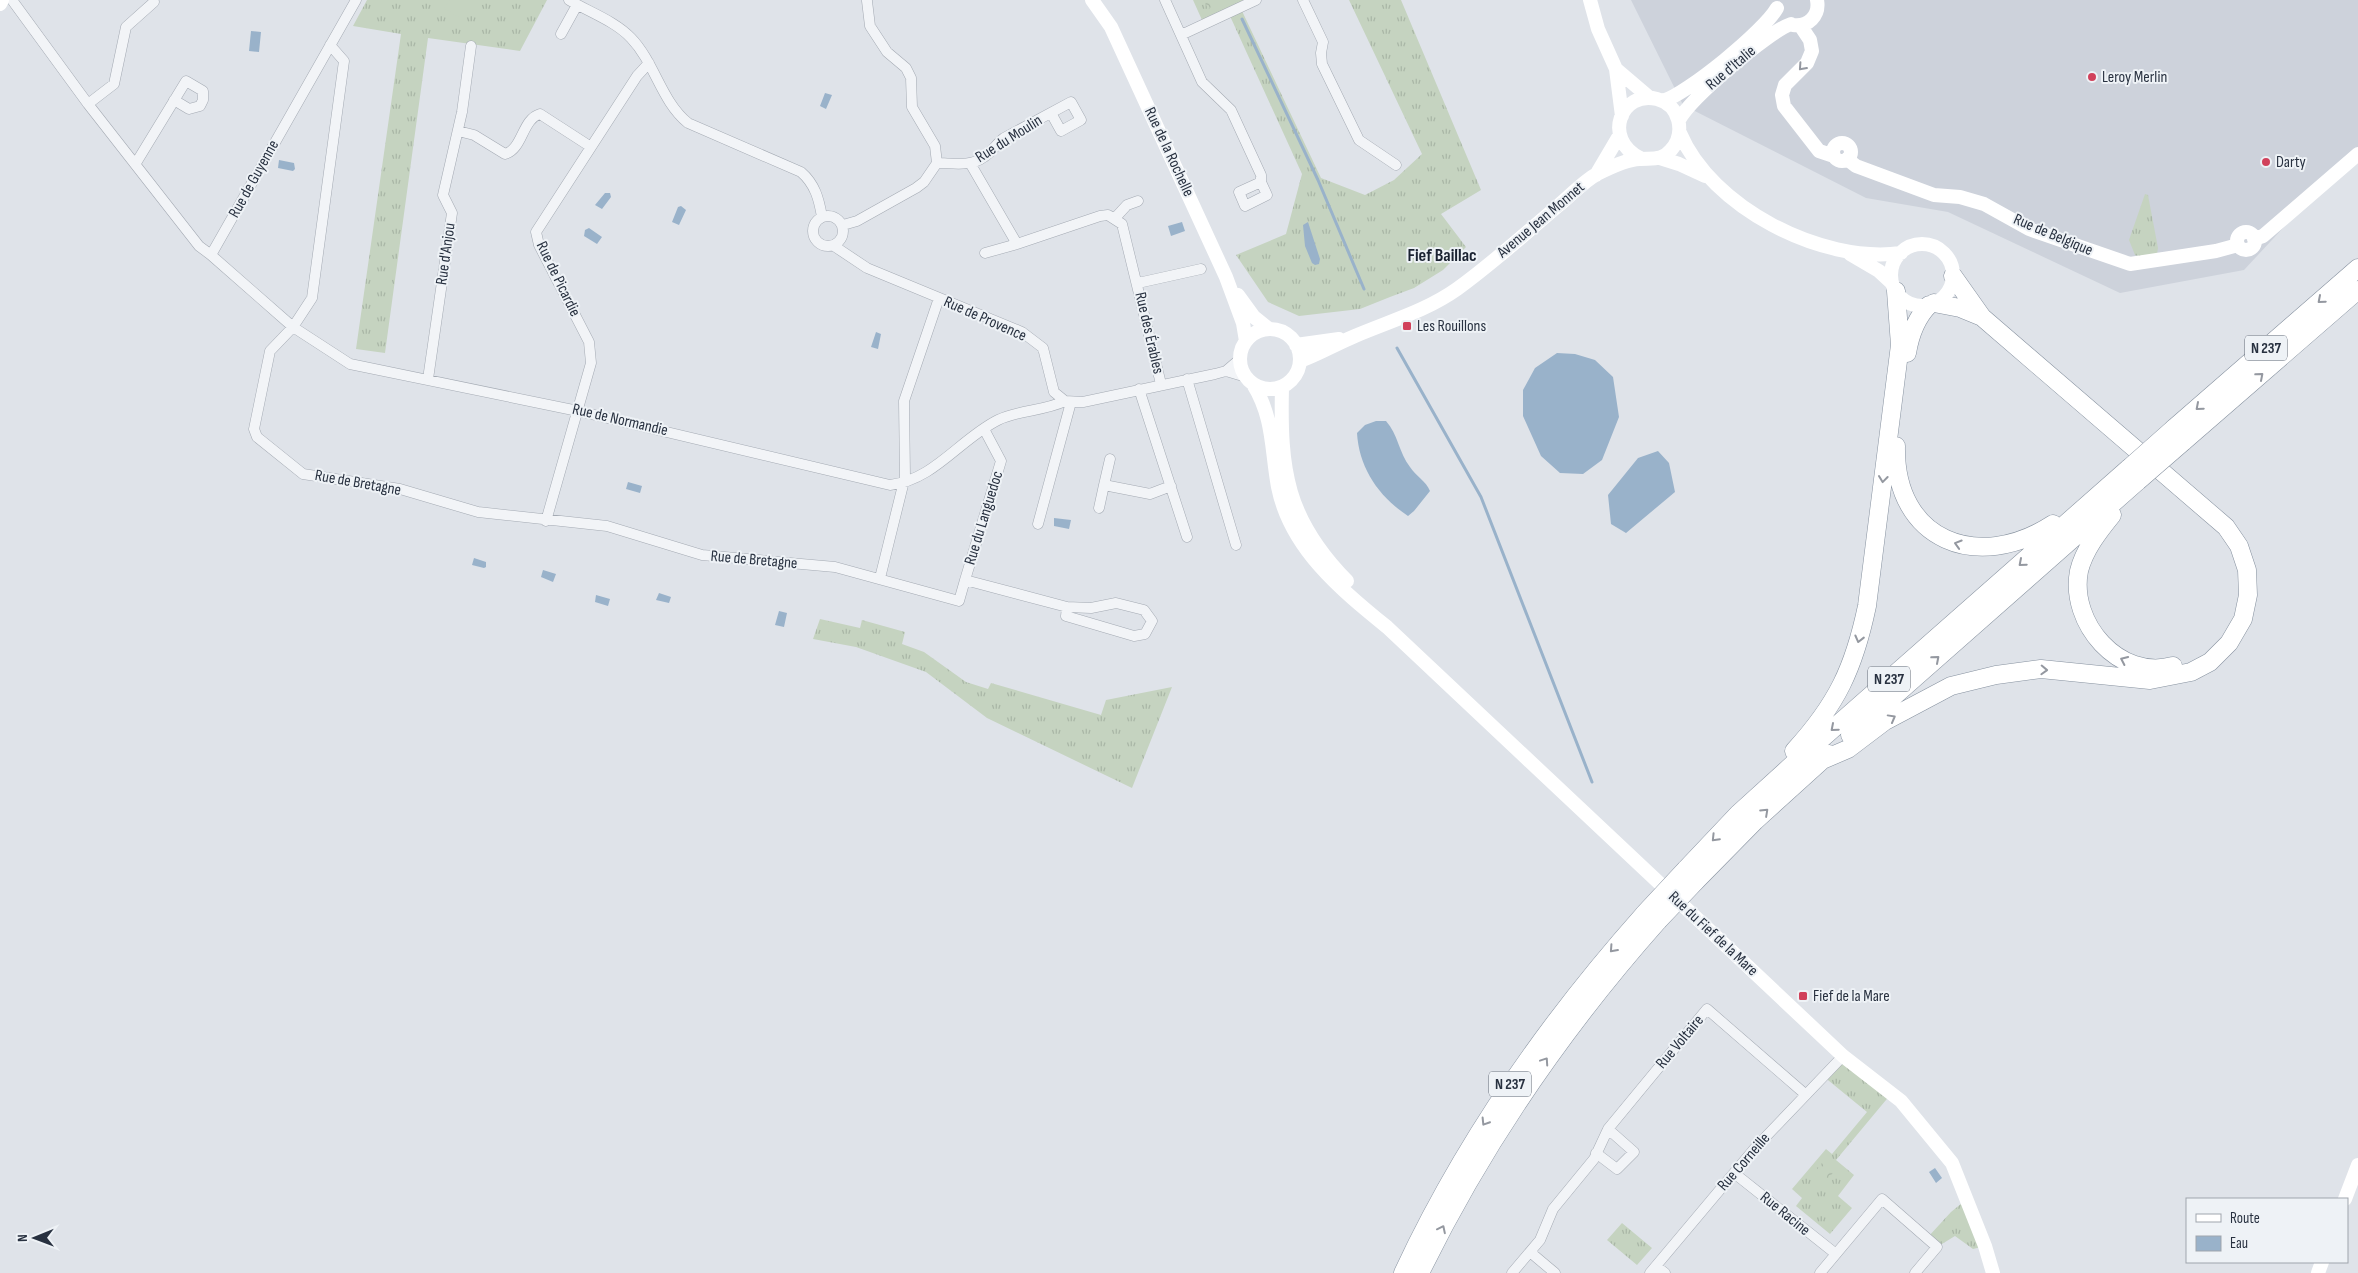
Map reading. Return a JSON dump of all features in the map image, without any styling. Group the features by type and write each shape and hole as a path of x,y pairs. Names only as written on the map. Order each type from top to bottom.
{"highway":[{"name":"N 237","path":"2178,436 2358,268"},
{"path":"1820,761 1848,749 1885,721 1951,686 1996,675 2041,669 2150,680 2190,672 2210,662 2229,643 2243,619 2248,595 2247,570 2238,546 2226,527 1982,317 1953,276"},
{"path":"1738,814 1765,779 1795,749 1830,706 1843,685 1856,651 1867,606 1900,345 1894,287"},
{"name":"N 237","path":"1690,875 1755,821 2133,474 2358,290"},
{"path":"1982,317 1960,308 1931,304 1918,318 1908,350 1896,440 1897,474 1909,507 1923,523 1938,535 1954,544 1996,548 2017,543 2034,536 2098,496"},
{"path":"2133,474 2089,547 2079,571 2078,600 2086,623 2100,642 2113,654 2130,663 2150,668 2169,668 2189,662 2207,652 2223,635 2234,614 2237,586 2236,572 2228,550 2196,501"},
{"name":"N 237","path":"1403,1273 1448,1184 1518,1072 1600,964 1652,917 1690,875 1738,814 2098,496 2133,474"},
{"name":"N 237","path":"1420,1273 1449,1214 1484,1154 1522,1095 1581,1013 1619,966 1652,917"}],"main road":[{"name":"Rue de la Rochelle","path":"1085,0 1111,27"},
{"name":"Rue de la Rochelle","path":"1092,0 1111,27 1226,277 1242,323 1246,341"},
{"path":"1590,0 1598,29 1616,70 1622,116 1619,136 1623,146 1631,154 1640,158 1660,158 1708,177 1764,221 1804,238 1847,252 1879,271 1894,287 1911,303 1931,304 1944,297 1950,287 1953,276 1948,258 1935,246 1916,244 1901,253 1894,261 1892,272 1894,287"},
{"name":"Rue d'Italie","path":"1679,126 1685,110 1698,96 1776,31 1813,18 1817,12 1817,0"},
{"name":"Rue d'Italie","path":"1657,100 1674,98 1690,87 1768,22 1778,4"},
{"name":"Rue de Belgique","path":"1778,4 1782,18 1795,25 1810,40 1812,51 1807,63 1784,85 1782,95 1784,106 1819,152 1840,157 1856,166 1934,194 1960,197 1984,204 2028,229 2130,264 2216,251 2238,245 2238,238 2244,233 2250,234 2254,239 2263,236 2358,154"},
{"path":"1616,70 1675,112 1688,151 1708,177"},
{"path":"1622,116 1629,106 1639,100 1657,100"},
{"path":"1660,158 1673,148 1679,126"},
{"name":"Avenue Jean Monnet","path":"1300,361 1354,336 1433,305 1476,274 1596,174 1619,136"},
{"name":"Avenue Jean Monnet","path":"1596,174 1640,158"},
{"path":"1847,252 1901,253"},
{"name":"Rue de la Rochelle","path":"1226,277 1254,317 1269,329"},
{"path":"1269,329 1285,333 1296,345 1300,361 1294,376 1282,386 1267,388 1250,381 1240,360 1246,341 1260,331 1269,329"},
{"name":"Avenue Jean Monnet","path":"1296,345 1354,336"},
{"name":"Rue du Fief de la Mare","path":"1250,381 1263,399 1268,414 1279,490 1285,511 1298,537 1326,573 1386,627 1843,1056 1901,1101 1952,1163 1982,1238 1993,1273"},
{"name":"Rue du Fief de la Mare","path":"1282,386 1281,421 1284,464 1289,489 1297,512 1321,553 1361,595 1386,627"},
{"path":"2345,1198 2358,1165"}],"street":[{"name":"Rue de Guyenne","path":"211,255 356,0"},
{"path":"843,226 857,221 920,185 937,163 935,146 912,106 910,78 906,68 887,52 870,26 867,0"},
{"path":"1165,0 1202,82 1231,110 1261,175 1261,182"},
{"path":"1181,35 1256,0"},
{"path":"1303,0 1323,42 1322,64 1359,140 1396,165"},
{"path":"4,1 136,163 198,246 211,255"},
{"path":"88,104 114,84 126,27 154,2"},
{"path":"560,34 573,2 631,37 649,63 675,109 688,123 801,172 814,186 822,217"},
{"name":"Rue de Bretagne","path":"330,45 344,61 312,298 293,327 270,352 254,429 258,437 303,474 400,489 478,512 546,521 607,526 702,555 835,567 880,578"},
{"name":"Rue d'Anjou","path":"428,379 452,213 443,195 458,131 471,46"},
{"name":"Rue de Picardie","path":"546,521 578,411 592,353 589,342 539,245 536,232 637,76 649,63"},
{"path":"136,163 174,100"},
{"name":"Rue du Moulin","path":"937,163 970,163 985,157 997,143 1051,113"},
{"path":"458,131 474,135 505,154 513,150 532,120 540,114 591,147"},
{"path":"970,163 1017,244"},
{"path":"985,253 1100,216 1108,215 1115,218 1127,205 1138,201"},
{"path":"833,216 843,226 843,237 834,246 824,246 815,239 813,228 822,217 833,216"},
{"name":"Rue des Érables","path":"1115,218 1122,224 1138,283 1161,384"},
{"name":"Rue de Provence","path":"834,246 867,268 1022,332 1043,348 1054,392"},
{"name":"Rue de Normandie","path":"211,255 293,327 350,364 578,411 890,485 904,483 927,472 984,429 1008,417 1068,401"},
{"name":"Rue des Érables","path":"1138,283 1201,269"},
{"path":"880,578 904,483 904,401 939,298"},
{"path":"1044,408 1050,402 1054,392 1068,401 1083,402 1226,371 1240,360"},
{"path":"1226,371 1250,381"},
{"path":"1187,379 1236,545"},
{"path":"1139,389 1187,537"},
{"path":"1038,524 1068,401"},
{"name":"Rue du Languedoc","path":"880,578 959,601 1001,461 984,429"},
{"path":"1099,508 1110,459"},
{"path":"1104,485 1150,494 1171,486"},
{"name":"Rue du Languedoc","path":"965,580 1067,607 1091,608 1116,603 1144,610 1152,621 1145,634 1134,636 1066,616 1067,607"},
{"name":"Rue Voltaire","path":"1512,1273 1540,1240 1553,1209 1596,1153 1608,1128 1707,1009 1805,1094"},
{"name":"Rue Corneille","path":"1653,1269 1734,1173 1805,1094 1843,1056"},
{"path":"1596,1153 1617,1169 1634,1152 1608,1128"},
{"name":"Rue Racine","path":"1734,1173 1836,1254"},
{"path":"1820,1273 1882,1199 1937,1247 1914,1273"},
{"path":"1530,1252 1555,1273"},
{"path":"1653,1269 1665,1273"}],"shaded area":[{"path":"1631,0 2358,0 2358,156 2297,213 2244,270 2120,293 1948,212 1866,198 1683,105"}],"green space":[{"path":"367,0 547,0 520,51 428,38 385,353 356,349 401,34 353,26"},
{"path":"450,0 472,0 460,18 444,8"},
{"path":"1193,0 1244,0 1202,20"},
{"path":"1204,0 1221,0 1222,3 1208,9"},
{"path":"1349,0 1401,0 1481,190 1441,214 1466,247 1443,270 1414,288 1360,309 1299,316 1268,302 1236,255 1286,234 1302,174 1230,16 1242,11 1321,178 1365,195 1394,180 1422,154"},
{"path":"2145,194 2148,195 2158,248 2157,254 2141,257 2135,255 2129,240"},
{"path":"820,619 860,628 862,620 905,632 902,644 924,652 966,682 988,689 991,683 1101,715 1106,700 1172,687 1132,788 987,718 926,672 856,647 813,639"},
{"path":"1843,1056 1891,1094 1836,1160 1854,1175 1838,1196 1852,1208 1830,1234 1796,1206 1802,1198 1792,1189 1826,1149 1832,1154 1867,1112 1823,1076"},
{"path":"1825,1159 1836,1169 1823,1185 1812,1176"},
{"path":"1967,1199 1985,1246 1973,1249 1955,1236 1937,1247 1928,1237 1951,1212"},
{"path":"1622,1223 1652,1248 1637,1265 1607,1240"}],"water":[{"path":"251,31 261,32 259,52 249,51"},
{"path":"825,93 832,95 826,109 820,106"},
{"path":"279,160 294,163 295,169 293,171 278,168"},
{"path":"605,193 610,193 611,197 602,209 595,205"},
{"path":"681,206 686,210 679,225 672,222 678,207"},
{"path":"1182,222 1185,231 1171,236 1168,226"},
{"path":"1308,222 1320,259 1319,264 1315,265 1312,263 1305,246 1303,225"},
{"path":"589,228 602,237 597,244 584,236 585,230"},
{"path":"876,332 881,334 878,349 871,347"},
{"path":"1557,353 1575,354 1595,360 1613,377 1619,417 1602,460 1583,474 1560,473 1541,456 1523,416 1523,390 1535,368"},
{"path":"1376,421 1386,421 1390,426 1406,462 1430,491 1408,516 1388,500 1372,481 1366,470 1357,433 1365,425"},
{"path":"1658,451 1669,463 1675,492 1626,533 1611,524 1608,495 1638,458"},
{"path":"628,482 642,486 640,493 626,489"},
{"path":"1054,518 1071,520 1069,529 1054,526"},
{"path":"474,558 486,562 486,567 472,565"},
{"path":"543,570 556,574 553,582 541,577"},
{"path":"659,593 671,597 669,603 656,600"},
{"path":"596,595 610,599 608,606 595,602"},
{"path":"779,611 787,613 784,627 775,625"},
{"path":"1935,1168 1942,1178 1936,1183 1929,1172"}],"waterway":[{"path":"1242,19 1318,180 1364,289"},
{"path":"1397,348 1481,497 1592,782"}],"place":[{"name":"Leroy Merlin","path":"2092,77"},
{"name":"Darty","path":"2266,162"},
{"name":"Les Rouillons","path":"1407,326"},
{"name":"Fief de la Mare","path":"1803,996"}],"district":[{"name":"Fief Baillac","path":"1442,255"}]}
